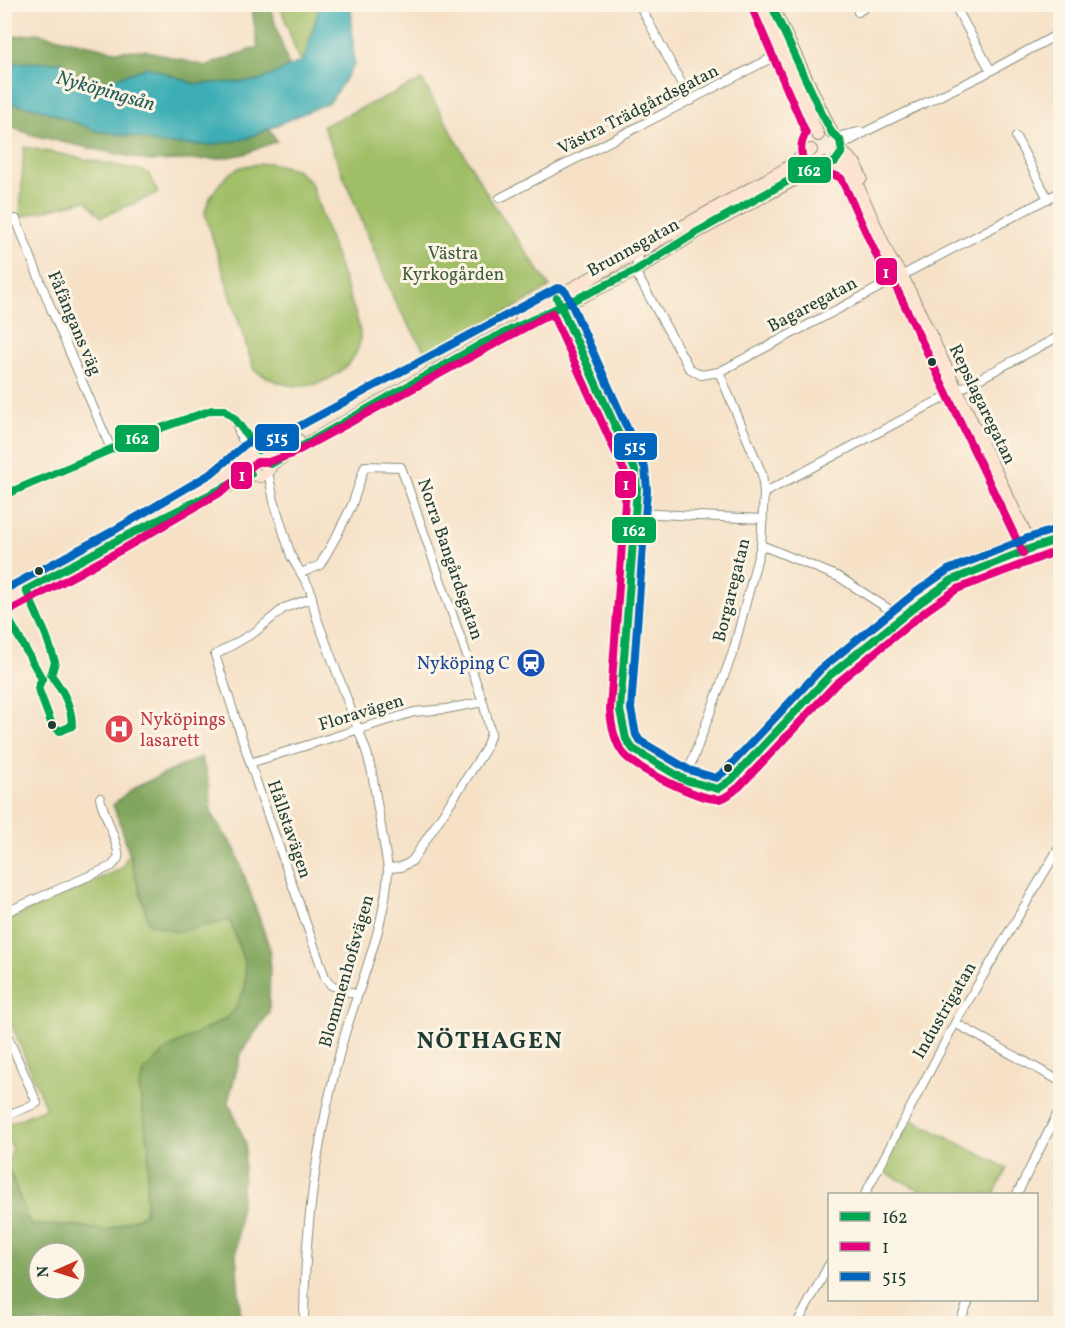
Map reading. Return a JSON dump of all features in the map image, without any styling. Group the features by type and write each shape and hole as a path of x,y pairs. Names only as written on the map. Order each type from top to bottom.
{"main road":[{"name":"Repslagaregatan","path":"762,4 835,149 855,164 897,255 902,276 1032,548"},
{"name":"Repslagaregatan","path":"771,4 818,135"},
{"path":"825,132 835,149 814,158 811,150 812,142 818,135 825,132"},
{"name":"Brunnsgatan","path":"559,302 635,271 835,149"},
{"name":"Brunnsgatan","path":"4,602 258,462 559,302 691,220 784,170 811,150"},
{"name":"Brunnsgatan","path":"118,540 218,482 258,462"},
{"path":"1032,548 1060,539"}],"street":[{"path":"639,4 691,101"},
{"path":"858,12 870,4"},
{"path":"954,4 991,71"},
{"name":"Brunnsgatan","path":"835,149 991,71 1060,33"},
{"name":"Västra Trädgårdsgatan","path":"500,198 787,50"},
{"path":"1016,137 1048,199"},
{"name":"Bagaregatan","path":"719,372 1060,192"},
{"name":"Fåfängans väg","path":"4,224 16,219 52,311 111,449"},
{"path":"640,251 635,271 689,368 701,375 719,372"},
{"path":"559,302 635,470 635,513 620,710 622,724 626,739 633,749 685,780 718,789 731,780 829,676 901,617 952,580 1032,548"},
{"path":"764,494 1060,336"},
{"name":"Borgaregatan","path":"685,780 733,652 761,545 764,494 762,474 719,372"},
{"name":"Blommenhofsvägen","path":"111,449 183,419 212,410 225,410 234,418 258,462 291,556 307,582 316,616 359,730 372,773 388,868 387,883 382,913 338,1062 317,1157 306,1241 304,1323"},
{"path":"4,495 111,449"},
{"name":"Norra Bangårdsgatan","path":"302,573 320,565 352,505 365,466 401,467 483,702 491,733 485,750 412,861 401,867 388,868"},
{"path":"635,513 763,519"},
{"path":"761,545 839,577 901,617"},
{"path":"26,590 55,662 51,675"},
{"name":"Hållstavägen","path":"312,598 284,609 255,632 214,655 325,977 331,985 357,995"},
{"path":"9,620 42,679"},
{"name":"Floravägen","path":"250,763 414,712 446,710 483,702"},
{"path":"4,913 112,866 118,857 118,848 103,812 100,798"},
{"name":"Industrigatan","path":"867,1193 927,1073 1060,846"},
{"path":"955,1023 1060,1081"},
{"path":"4,1028 37,1103 9,1115"},
{"path":"1018,1193 1060,1108"},
{"path":"797,1323 828,1267"},
{"path":"959,1323 968,1301"}],"green space":[{"path":"269,4 289,67 259,81 195,84 148,67 90,87 61,62 5,63 5,38 37,33 115,51 144,50 205,66 258,47 251,5"},
{"path":"280,5 320,5 304,60 298,58"},
{"name":"Västra Kyrkogården","path":"422,80 490,199 550,287 429,358 396,304 323,126"},
{"path":"5,102 40,109 97,131 137,137 160,144 210,145 245,139 269,129 277,141 244,154 216,159 149,161 33,135 5,125"},
{"path":"24,147 140,170 149,174 158,193 101,217 86,200 20,217"},
{"path":"270,163 296,169 311,183 360,330 358,349 346,366 328,379 308,385 292,386 280,383 254,370 205,214 213,194 223,180 235,170 244,166"},
{"path":"201,757 209,782 212,815 235,849 270,949 269,1013 242,1051 228,1101 246,1144 236,1254 241,1323 5,1323 5,1168 8,1167 30,1225 79,1226 106,1231 145,1214 149,1149 139,1087 145,1070 170,1047 225,1019 235,1009 245,988 245,965 230,920 176,932 149,923 113,805 131,789"},
{"path":"129,853 149,923 176,932 230,920 245,965 245,988 235,1009 225,1019 209,1028 139,1087 149,1149 145,1214 106,1232 79,1226 30,1225 8,1167 12,1148 5,1132 5,1125 46,1108 5,1009 5,921 121,869"},
{"path":"911,1119 1007,1168 994,1193 926,1193 882,1171"}],"water":[{"name":"Nyköpingsån","path":"320,5 351,5 354,65 330,102 245,139 210,145 159,144 137,137 97,131 40,109 5,102 5,63 61,62 90,87 148,67 195,84 259,81 304,60"}],"tunnel":[{"path":"4,610 9,620"}],"transit line":[{"name":"162","path":"271,464 483,343 635,271 697,232 790,180 813,168 835,162 842,152 840,140 832,133 819,108 771,4"},
{"name":"1","path":"752,8 806,133 801,151 804,162 818,173 841,178 880,263 893,281 1023,553"},
{"name":"515","path":"4,590 113,531 212,473 248,442 265,441 281,436 557,288 563,289 567,294 645,468 647,490 631,709 636,735 640,741 689,770 716,778 724,772 821,669 915,593 948,570 1057,529"},
{"name":"162","path":"557,298 635,470 637,489 620,710 626,739 633,749 685,780 718,789 731,780 829,676 921,602 952,580 1060,539"},
{"name":"1","path":"9,611 223,491 257,462 268,462 290,455 552,313 625,473 626,489 611,721 617,743 623,753 640,767 668,782 698,795 722,799 739,787 836,684 927,610 957,589 1060,550"},
{"name":"162","path":"4,495 161,428 212,410 225,410 234,418 258,450"},
{"name":"162","path":"26,590 118,540 251,474"},
{"name":"162","path":"26,590 55,662 51,675"},
{"name":"162","path":"4,611 41,677"},
{"name":"162","path":"42,679 38,688 52,725 60,731 72,726 66,699 51,675"}],"place":[{"name":"Nyköping C","path":"531,663"},
{"name":"Nyköpings lasarett","path":"119,729"}],"district":[{"name":"NÖTHAGEN","path":"490,1040"}]}
